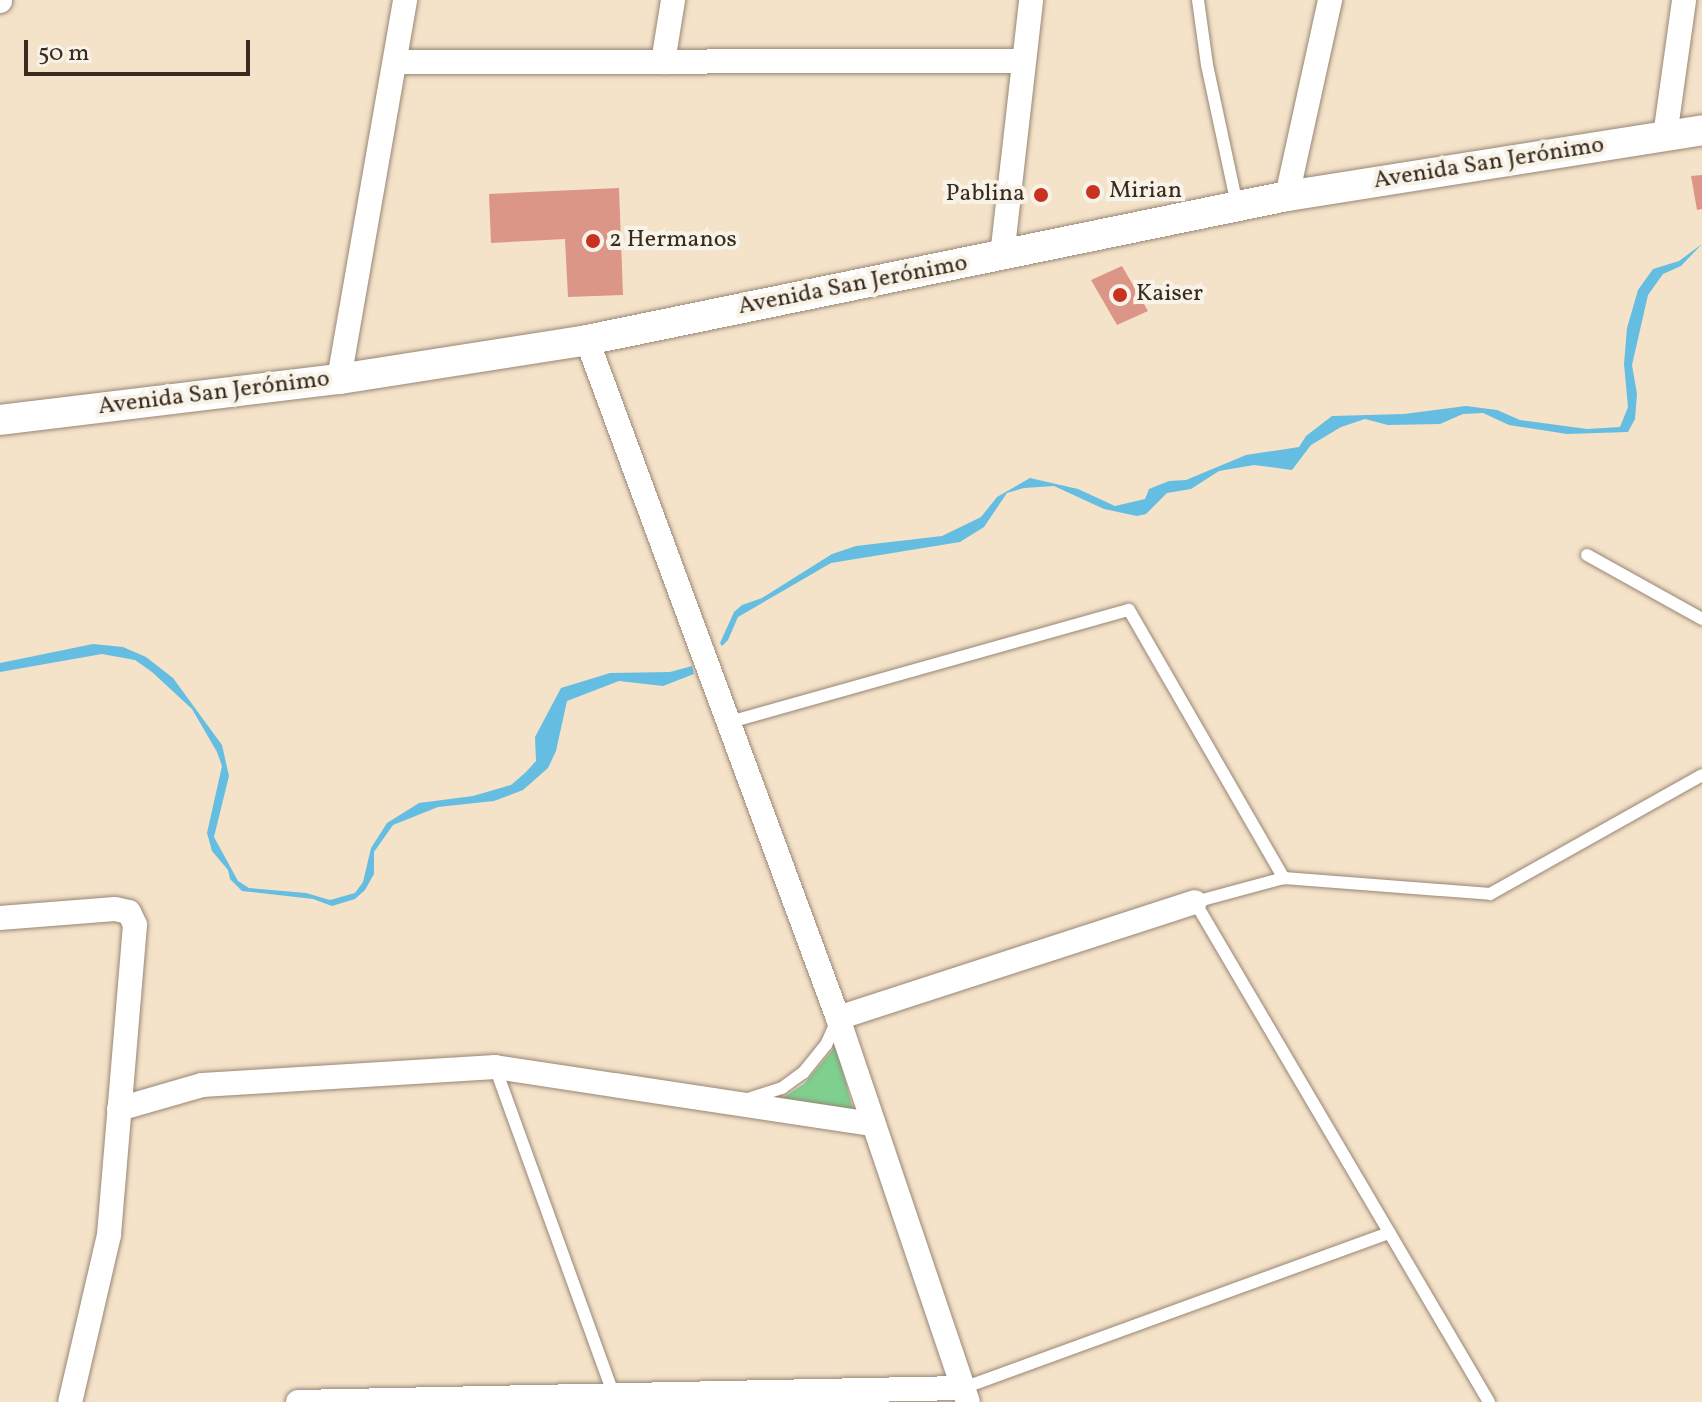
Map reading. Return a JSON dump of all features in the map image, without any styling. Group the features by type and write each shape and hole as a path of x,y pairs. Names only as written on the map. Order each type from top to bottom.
{"street":[{"path":"339,379 405,0"},
{"path":"663,62 673,0"},
{"path":"1002,256 1031,0"},
{"path":"1287,196 1330,0"},
{"path":"1665,136 1684,0"},
{"path":"395,62 1023,61"},
{"name":"Avenida San Jerónimo","path":"0,420 339,379 587,340 1287,196 1702,130"},
{"path":"298,1402 965,1395 871,1124 838,1018 587,340"},
{"path":"838,1018 1195,902"},
{"path":"0,918 115,909 129,912 135,925 109,1235 70,1402"},
{"path":"119,1109 202,1085 495,1067 871,1124"}],"lane":[{"path":"1198,0 1207,65 1237,207"},
{"path":"1587,555 1702,619"},
{"path":"730,722 1129,610 1284,878"},
{"path":"1489,1402 1195,902 1284,878 1490,894 1702,775"},
{"path":"733,1102 782,1088 803,1073 826,1045 838,1018"},
{"path":"495,1067 614,1399"},
{"path":"965,1395 1390,1233"}],"green space":[{"path":"836,1046 853,1110 781,1099 804,1084"}],"water":[{"path":"1702,244 1681,266 1663,274 1648,295 1632,365 1637,394 1635,419 1628,432 1567,434 1509,425 1483,413 1463,414 1440,424 1388,425 1365,419 1341,427 1311,445 1292,470 1254,465 1219,471 1191,489 1167,493 1146,514 1137,516 1104,509 1054,486 1024,488 1007,493 984,527 960,542 831,563 738,617 728,640 722,646 720,643 734,612 742,605 762,598 832,554 856,546 942,536 981,517 997,497 1030,478 1078,489 1115,506 1145,499 1149,489 1169,481 1186,480 1246,455 1299,447 1306,436 1332,416 1404,414 1466,406 1497,410 1520,420 1587,429 1620,427 1628,407 1624,364 1627,328 1638,290 1653,269 1679,261"},
{"path":"93,644 123,647 146,657 173,678 222,745 229,776 214,837 238,881 249,888 306,893 330,900 355,893 363,882 371,848 387,823 419,803 473,796 511,785 526,772 536,761 535,737 561,688 610,673 670,672 692,666 694,674 663,686 619,681 567,701 556,751 548,768 523,790 494,801 438,807 393,825 374,852 374,874 365,890 355,899 332,906 313,899 242,891 230,879 228,870 212,851 207,833 222,766 217,752 192,709 135,660 102,654 0,672 0,663"}],"building":[{"path":"1702,175 1702,209 1697,210 1691,176"},
{"name":"2 Hermanos","path":"619,188 623,295 568,297 565,239 491,243 489,194"},
{"name":"Kaiser","path":"1122,266 1148,311 1117,325 1091,280"}],"place":[{"name":"Mirian","path":"1093,192"},
{"name":"Pablina","path":"1041,195"},
{"name":"2 Hermanos","path":"593,241"},
{"name":"Kaiser","path":"1120,295"}]}
